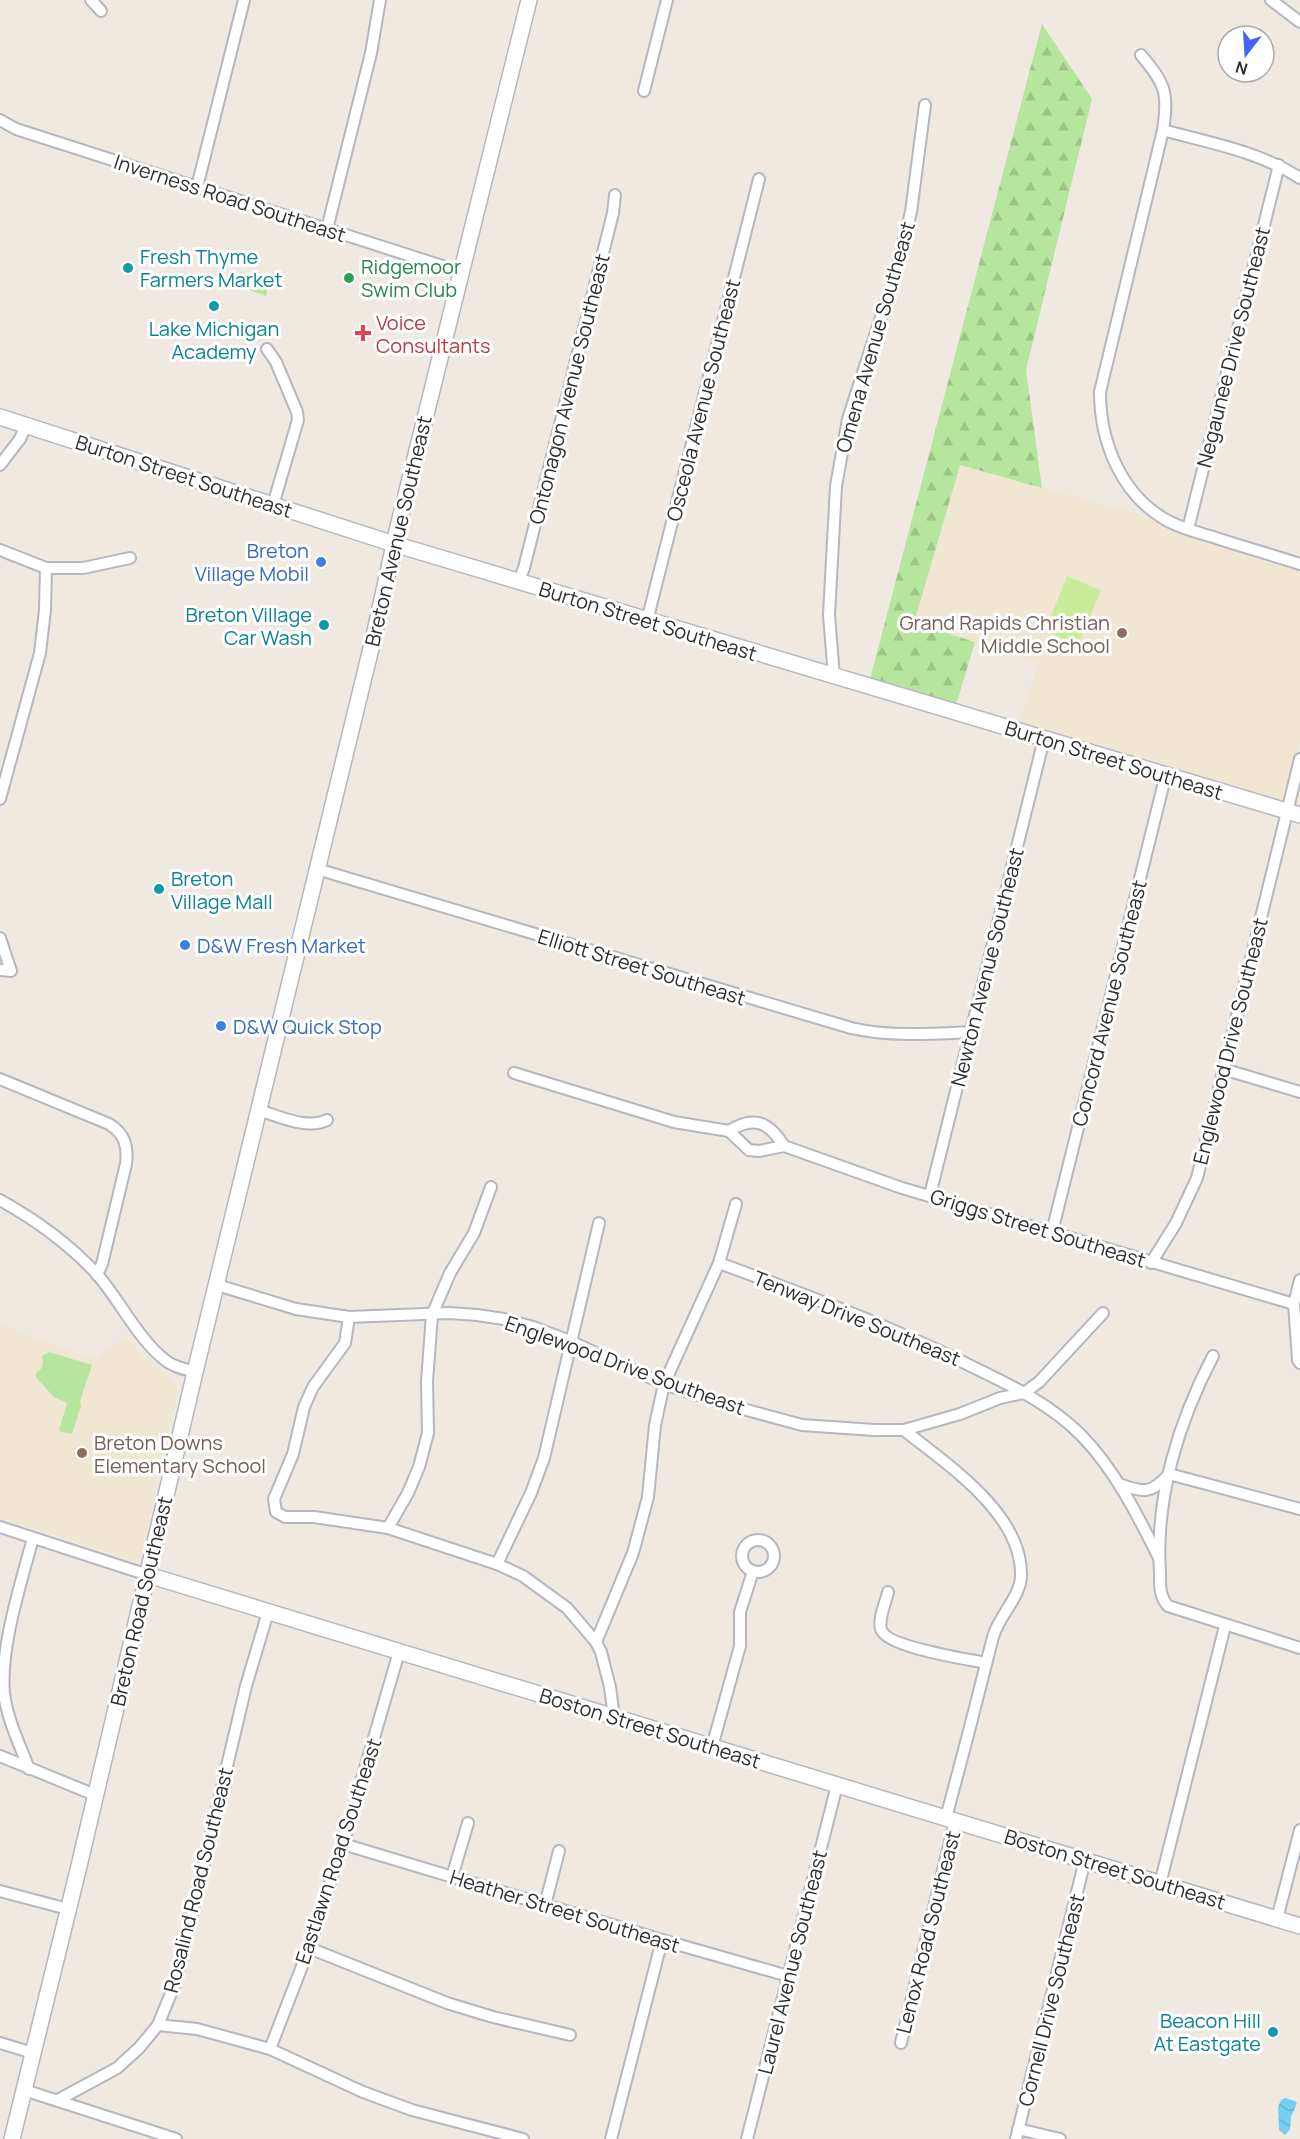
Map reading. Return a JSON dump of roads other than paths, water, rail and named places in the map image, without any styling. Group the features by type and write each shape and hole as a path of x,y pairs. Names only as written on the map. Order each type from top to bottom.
{"main road":[{"name":"Breton Avenue Southeast","path":"270,1063 394,544 529,0"},
{"name":"Burton Street Southeast","path":"0,417 518,582 1294,813"},
{"name":"Breton Road Southeast","path":"12,2139 270,1063"},
{"name":"Boston Street Southeast","path":"148,1575 1300,1926"}],"street":[{"path":"91,0 101,11"},
{"path":"197,187 244,0"},
{"path":"327,230 371,53 380,0"},
{"path":"644,91 667,0"},
{"path":"1271,0 1300,21"},
{"path":"1141,55 1164,89 1167,106 1100,392 1100,413 1111,457 1133,492 1167,521 1300,564"},
{"name":"Omena Avenue Southeast","path":"834,677 829,615 836,486 848,419 892,282 911,212 925,105"},
{"name":"Inverness Road Southeast","path":"0,120 16,129 461,272"},
{"path":"1163,130 1256,155 1300,178"},
{"name":"Negaunee Drive Southeast","path":"1188,529 1279,165"},
{"name":"Osceola Avenue Southeast","path":"647,621 759,179"},
{"name":"Ontonagon Avenue Southeast","path":"518,582 524,568 613,213 615,195"},
{"path":"267,349 276,362 297,412 298,420 273,505"},
{"path":"0,465 20,439 26,425"},
{"path":"0,550 46,568 83,568 130,558"},
{"path":"0,800 40,653 45,610 46,568"},
{"name":"Newton Avenue Southeast","path":"930,1195 1044,739"},
{"name":"Englewood Drive Southeast","path":"1151,1263 1176,1223 1197,1178 1223,1069 1294,813 1300,759"},
{"name":"Concord Avenue Southeast","path":"1052,1232 1166,774"},
{"name":"Elliott Street Southeast","path":"318,869 851,1028 898,1034 971,1032"},
{"path":"0,938 6,971"},
{"path":"1223,1069 1300,1092"},
{"name":"Griggs Street Southeast","path":"514,1073 674,1122 729,1131 749,1122 764,1124 773,1130 784,1146"},
{"path":"0,1079 109,1124 119,1131 125,1141 128,1151 126,1164 102,1264 97,1275"},
{"path":"258,1110 307,1123 327,1120"},
{"name":"Griggs Street Southeast","path":"729,1131 749,1150 759,1151 784,1146 902,1188 1294,1304"},
{"path":"388,1528 408,1493 419,1467 428,1433 427,1381 432,1315 450,1273 474,1233 491,1187"},
{"path":"0,1200 55,1234 97,1275 148,1342 166,1361 195,1372"},
{"path":"596,1642 633,1553 648,1497 655,1425 664,1384 719,1263 736,1204"},
{"path":"498,1564 531,1493 544,1458 599,1223"},
{"name":"Tenway Drive Southeast","path":"719,1263 895,1330 1024,1393 1061,1417 1080,1434 1119,1484 1159,1558"},
{"path":"1300,1280 1294,1304 1300,1363"},
{"name":"Englewood Drive Southeast","path":"217,1285 296,1309 350,1317 462,1314 491,1317 533,1327 570,1341 664,1384 732,1406 802,1425 847,1429 904,1430 960,1414 1000,1398 1024,1393 1039,1382 1103,1313"},
{"path":"350,1317 345,1343 314,1387 304,1407 293,1454 274,1499 276,1512 285,1517 314,1517 388,1528 498,1564 523,1576 567,1608 596,1642 601,1652 610,1687 614,1717"},
{"path":"1213,1356 1187,1412 1169,1474 1159,1558 1161,1596 1167,1606 1300,1648"},
{"name":"Lenox Road Southeast","path":"901,2043 986,1663 995,1630 1017,1590 1021,1575 1013,1538 991,1506 968,1481 904,1430"},
{"path":"1119,1484 1139,1490 1152,1489 1169,1474"},
{"path":"1169,1474 1300,1509"},
{"name":"Boston Street Southeast","path":"0,1527 148,1575"},
{"path":"29,1769 4,1693 3,1641 33,1538"},
{"path":"712,1747 740,1646 740,1612 753,1571"},
{"path":"888,1592 880,1624 884,1636 925,1651 986,1663"},
{"name":"Rosalind Road Southeast","path":"58,2100 117,2068 139,2048 158,2025 176,1981 241,1709 268,1612"},
{"path":"1160,1884 1225,1626"},
{"name":"Eastlawn Road Southeast","path":"270,2049 309,1948 343,1844 399,1652"},
{"path":"0,1756 95,1795"},
{"name":"Laurel Avenue Southeast","path":"747,2139 837,1785"},
{"path":"452,1877 468,1823"},
{"path":"1277,1919 1300,1830"},
{"name":"Heather Street Southeast","path":"343,1844 788,1976"},
{"path":"545,1905 559,1851"},
{"name":"Cornell Drive Southeast","path":"1017,2134 1085,1860"},
{"path":"0,1891 68,1909"},
{"path":"611,2139 662,1940"},
{"path":"309,1948 447,2003 570,2035"},
{"path":"158,2025 197,2029 270,2049 320,2074 402,2107 523,2139"},
{"path":"0,2043 33,2053"},
{"path":"24,2090 176,2139"},
{"path":"1017,2134 1060,2139"}],"water":[{"path":"1285,2098 1297,2103 1291,2117 1290,2129 1285,2135 1279,2130 1278,2107 1281,2100"}],"place":[{"name":"Fresh Thyme Farmers Market","path":"128,268"},
{"name":"Ridgemoor Swim Club","path":"349,278"},
{"name":"Lake Michigan Academy","path":"214,306"},
{"name":"Voice Consultants","path":"363,333"},
{"name":"Breton Village Mobil","path":"321,562"},
{"name":"Breton Village Car Wash","path":"324,625"},
{"name":"Grand Rapids Christian Middle School","path":"1122,633"},
{"name":"Breton Village Mall","path":"159,889"},
{"name":"D&W Fresh Market","path":"185,945"},
{"name":"D&W Quick Stop","path":"221,1026"},
{"name":"Breton Downs Elementary School","path":"82,1453"},
{"name":"Beacon Hill At Eastgate","path":"1273,2032"}]}
